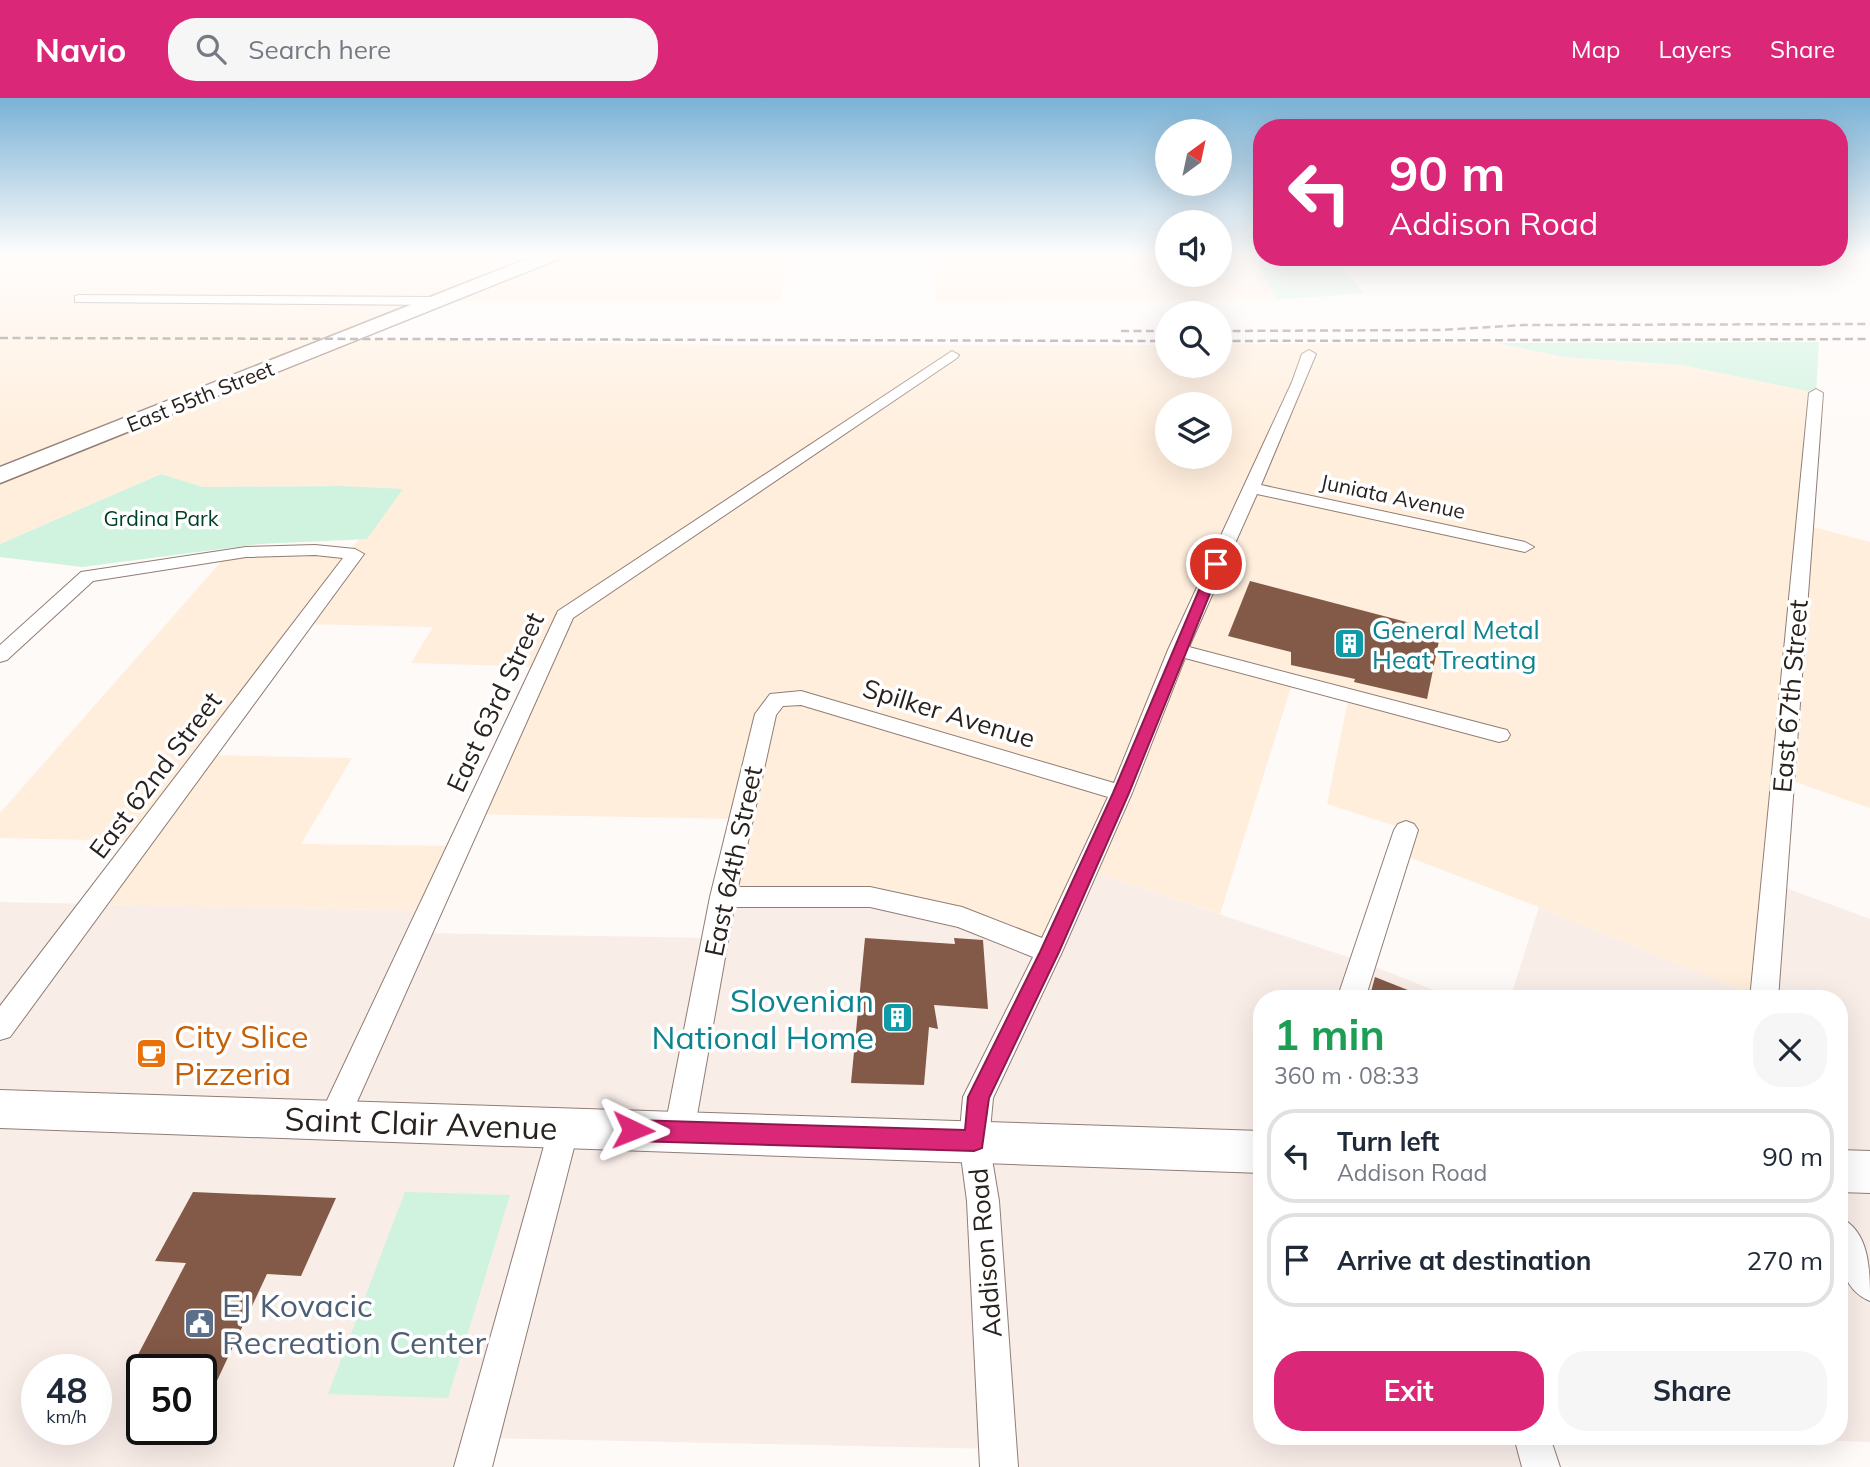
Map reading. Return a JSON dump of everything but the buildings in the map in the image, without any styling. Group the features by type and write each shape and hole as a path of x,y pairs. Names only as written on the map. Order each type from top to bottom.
{"main road":[{"name":"East 55th Street","path":"0,476 396,318"},
{"name":"Saint Clair Avenue","path":"0,1109 1253,1152"},
{"path":"1848,1171 1870,1172"}],"street":[{"name":"Addison Road","path":"999,1467 983,1201 974,1141 978,1097 1049,952 1121,793 1178,650 1252,488 1309,354"},
{"name":"East 63rd Street","path":"333,1121 565,615 952,355"},
{"name":"East 67th Street","path":"1765,990 1816,393"},
{"name":"Juniata Avenue","path":"1252,488 1525,547"},
{"name":"East 62nd Street","path":"0,656 87,576 254,552 329,550 349,551 355,556 0,1028"},
{"path":"1178,650 1499,735"},
{"name":"Spilker Avenue","path":"766,714 777,699 801,698 1121,793"},
{"name":"East 64th Street","path":"679,1132 723,897 766,714"},
{"path":"1354,990 1406,830"},
{"path":"723,897 870,897 962,917 1049,952"},
{"path":"473,1467 564,1128"},
{"path":"1848,1248 1870,1284"},
{"path":"1534,1445 1541,1467"}],"shaded area":[{"path":"0,318 398,318 347,339 724,345 1155,345 1155,378 1232,378 1232,344 1495,343 1564,357 1682,365 1816,393 1805,525 1870,542 1870,808 1784,778 1763,990 1740,990 1539,907 1398,853 1405,829 1327,804 1349,695 1293,681 1220,914 1087,870 1049,952 870,897 723,897 741,819 474,814 540,667 411,663 433,627 304,624 206,755 352,758 301,844 459,846 429,911 93,904 140,841 0,838 0,813 227,555 349,551 402,490 341,486 203,487 161,474 0,544"},
{"path":"1087,870 1363,962 1433,990 1253,990 1253,1445 1534,1445 1541,1467 999,1467 998,1449 481,1438 473,1467 0,1467 0,902 429,911 419,933 715,938 723,897"},
{"path":"1775,884 1870,919 1870,1442 1848,1441 1848,990 1765,990"},
{"path":"1539,907 1740,990 1513,990"}],"green space":[{"path":"1819,342 1816,393 1682,365 1564,357 1495,343"},
{"name":"Grdina Park","path":"161,474 203,487 341,486 403,489 367,539 259,544 82,567 0,557 0,544"},
{"path":"405,1192 510,1195 448,1398 328,1394"}],"railway":[{"path":"1232,331 1441,330 1523,325 1870,324"},
{"path":"1121,331 1155,331"},
{"path":"0,338 1155,341"},
{"path":"1232,341 1870,339"}],"place":[{"name":"General Metal Heat Treating","path":"1349,644"},
{"name":"Slovenian National Home","path":"897,1018"},
{"name":"City Slice Pizzeria","path":"151,1054"},
{"name":"EJ Kovacic Recreation Center","path":"199,1323"}],"route":[{"path":"633,1130 974,1141 978,1097 1049,952 1121,793 1178,650 1216,564"}]}
